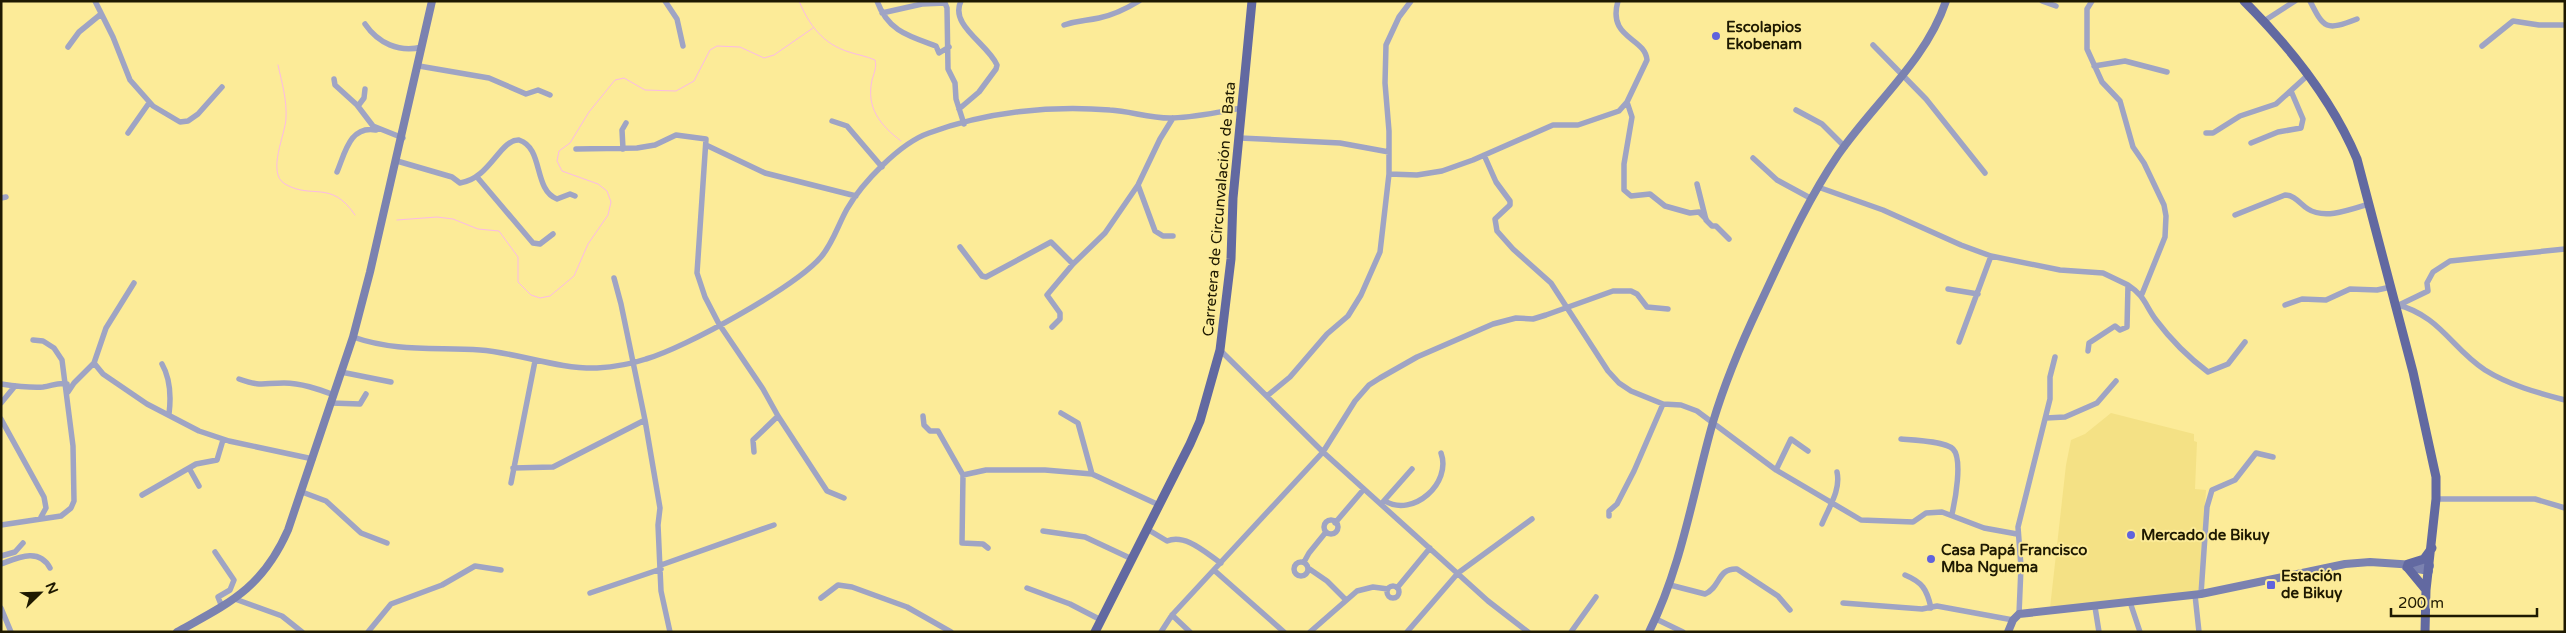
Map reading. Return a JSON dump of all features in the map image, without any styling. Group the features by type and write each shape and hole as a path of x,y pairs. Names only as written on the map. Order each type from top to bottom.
{"main road":[{"name":"Carretera de Circunvalación de Bata","path":"1095,632 1197,429 1220,350 1231,259 1233,198 1252,1"},
{"path":"2244,1 2264,21 2308,74 2331,106 2345,130 2357,159 2397,305 2436,477 2432,548 2426,590 2425,632"},
{"path":"2426,590 2407,566 2424,559 2432,548"}],"street":[{"path":"95,1 130,80 149,103 184,122 198,114 222,87"},
{"path":"177,632 235,599 256,582 273,559 288,530 333,399 352,336 398,161 432,1"},
{"path":"665,1 677,19 683,46"},
{"path":"877,1 886,21 900,32 936,46 940,53 949,47"},
{"path":"959,109 979,92 997,65 959,19 958,8 961,1"},
{"path":"1064,25 1082,18 1105,16 1124,10 1139,1"},
{"path":"1267,396 1290,377 1327,334 1348,316 1361,295 1380,252 1389,174 1385,83 1386,45 1399,17 1411,1"},
{"path":"1389,174 1433,173 1484,155 1553,125 1589,123 1619,111 1627,102 1647,60 1642,50 1621,31 1616,12 1618,1"},
{"path":"1649,632 1670,585 1714,422 1746,333 1818,186 1844,147 1903,74 1931,34 1946,1"},
{"path":"2042,1 2056,6"},
{"path":"2092,1 2087,14 2087,49 2102,82 2120,100 2133,148 2144,163 2164,205 2166,216 2165,237 2142,294"},
{"path":"2264,21 2295,1"},
{"path":"2310,1 2317,17 2323,23 2335,26 2357,19"},
{"path":"882,13 942,2 947,8 948,69 955,83 959,109 964,124"},
{"path":"68,47 86,25 101,14"},
{"path":"2482,46 2513,21 2544,26 2565,26"},
{"path":"365,24 377,38 388,44 409,50 422,47"},
{"path":"1873,45 1903,74 1985,173"},
{"path":"2094,66 2125,61 2167,72"},
{"path":"419,66 489,78 526,94 538,90 550,95"},
{"path":"2206,133 2218,131 2229,121 2248,112 2276,104 2308,74"},
{"path":"334,79 337,88 358,106 372,126 380,131"},
{"path":"358,106 364,98 365,89"},
{"path":"2251,143 2278,132 2301,128 2303,119 2291,91"},
{"path":"1627,102 1632,117 1624,164 1624,190 1631,196 1650,194 1665,206 1690,213 1698,212 1729,239"},
{"path":"128,133 149,103"},
{"path":"352,336 390,348 484,351 567,366 598,368 633,362 660,354 719,324 791,281 817,261 832,240 856,196 898,150 916,138 964,124 1030,110 1122,110 1152,117 1174,118 1242,108"},
{"path":"1796,110 1822,124 1844,147"},
{"path":"1052,327 1060,319 1060,313 1047,295 1073,264 1105,233 1138,185 1160,139 1174,118"},
{"path":"832,121 848,126 882,167"},
{"path":"623,149 622,130 626,123"},
{"path":"337,172 350,142 359,131 367,128 402,138"},
{"path":"576,149 623,149 649,146 676,135 706,139 697,273 705,297 719,324 763,389 778,416 827,491 844,498"},
{"path":"1240,138 1340,143 1389,152"},
{"path":"398,161 452,177 460,182 476,177 490,166 506,144 519,140 531,148 547,191 552,198 557,199 570,194 575,196"},
{"path":"706,145 765,173 856,196"},
{"path":"1484,155 1496,182 1510,201 1510,205 1495,219 1497,230 1513,249 1551,282 1598,358 1619,383 1645,398 1663,404 1681,405 1697,411 1776,470 1861,520 1914,522 1926,513 1942,512 1952,514 1984,528 2017,534"},
{"path":"1752,158 1777,180 1812,199"},
{"path":"476,177 533,243 540,244 553,234"},
{"path":"1697,184 1706,219"},
{"path":"1138,185 1155,231 1163,236 1174,236"},
{"path":"1818,186 1883,210 1961,245 1991,256 2060,270 2103,273 2142,294 2156,319 2184,353 2208,372 2228,364 2245,342"},
{"path":"2235,215 2285,195 2291,195 2314,212 2342,212 2369,204"},
{"path":"960,247 982,276 986,278 1051,242 1073,264"},
{"path":"2397,305 2428,291 2427,283 2433,272 2450,261 2565,249"},
{"path":"1959,342 1991,256"},
{"path":"614,278 645,420 660,508 658,525 662,601 670,632"},
{"path":"68,392 74,383 94,364 106,328 134,282"},
{"path":"2088,350 2089,343 2115,326 2120,330 2127,327 2128,285"},
{"path":"2285,305 2302,299 2326,300 2350,289 2377,290 2391,287"},
{"path":"1948,289 1978,294"},
{"path":"1161,632 1172,615 1323,452 1362,391 1399,366 1493,324 1516,318 1533,319 1619,290 1637,294 1647,307 1652,310 1668,310"},
{"path":"2397,305 2430,318 2484,369 2507,381 2565,400"},
{"path":"1,525 67,513 74,501 74,456 68,392 62,360 58,352 43,341 33,340"},
{"path":"1220,350 1323,452 1364,489 1383,502 1458,574 1528,632"},
{"path":"2019,614 2021,567 2017,534 2046,418 2055,357"},
{"path":"511,483 535,361"},
{"path":"94,364 103,374 124,389 199,431 223,440 313,459"},
{"path":"162,364 166,370 170,396 169,414"},
{"path":"341,372 391,382"},
{"path":"239,379 258,386 285,383 309,386 333,399 360,404 366,394"},
{"path":"2046,418 2065,417 2097,403 2116,381"},
{"path":"1,384 45,386 59,382 66,384 74,383"},
{"path":"1,403 15,386"},
{"path":"1610,516 1608,511 1617,504 1634,471 1663,404"},
{"path":"1061,413 1078,423 1092,474"},
{"path":"754,452 753,440 778,416"},
{"path":"923,416 924,425 930,430 938,431 963,475 962,543 983,544 988,548"},
{"path":"1,419 44,497 46,508 41,517"},
{"path":"513,468 553,467 645,420"},
{"path":"1776,470 1792,438 1808,451"},
{"path":"1900,439 1947,446 1955,451 1958,459 1952,514"},
{"path":"142,495 189,468 218,460 223,440"},
{"path":"1383,502 1403,506 1412,505 1422,500 1439,479 1444,463 1441,453"},
{"path":"2199,632 2198,595 2207,507 2212,490 2235,480 2256,454 2273,457"},
{"path":"189,468 199,486"},
{"path":"963,475 986,470 1045,470 1092,474 1159,505"},
{"path":"1383,502 1412,470"},
{"path":"1822,524 1839,481 1837,472"},
{"path":"1326,532 1334,533 1337,527 1336,523 1364,489"},
{"path":"302,492 326,501 361,533 387,543"},
{"path":"2436,499 2535,498 2564,508"},
{"path":"1411,630 1458,574 1532,519"},
{"path":"1326,532 1324,526 1326,522 1332,521 1336,523"},
{"path":"590,593 774,525"},
{"path":"1147,529 1167,541 1174,538 1184,541 1221,563"},
{"path":"1043,531 1085,537 1132,559"},
{"path":"1308,568 1303,576 1294,572 1295,565 1304,562 1308,553 1326,532"},
{"path":"1,556 15,552 23,544"},
{"path":"1397,588 1430,548"},
{"path":"215,552 231,572 234,580 230,590 218,597 222,607"},
{"path":"1,564 28,554 45,560 50,568"},
{"path":"1304,562 1308,568 1326,581 1346,600"},
{"path":"2008,632 2013,620 2019,614 2198,595 2345,564 2370,562 2430,569"},
{"path":"368,632 392,604 442,585 475,566 501,570"},
{"path":"1670,585 1705,594 1716,587 1721,574 1725,571 1737,569 1778,596 1790,610"},
{"path":"1215,570 1284,632"},
{"path":"1904,575 1922,584 1931,608"},
{"path":"821,598 838,585 852,586 907,607 951,632"},
{"path":"1310,632 1346,600 1364,588 1388,589 1392,586 1397,588"},
{"path":"1027,588 1070,604 1100,620"},
{"path":"1388,589 1388,597 1394,598 1399,594 1397,588"},
{"path":"1571,632 1596,598"},
{"path":"235,599 282,616 302,632"},
{"path":"2130,602 2140,632"},
{"path":"1844,603 1931,608 1937,606 2013,620"},
{"path":"2095,607 2099,632"},
{"path":"1,608 11,632"},
{"path":"1172,615 1190,632"},
{"path":"1656,619 1683,632"}],"shaded area":[{"name":"Mercado de Bikuy","path":"2111,413 2194,434 2194,441 2197,442 2195,489 2206,490 2200,593 2050,608 2066,465 2071,440 2085,434"}],"waterway":[{"path":"799,1 812,26 824,39 849,52 875,60 871,90 873,107 881,122 901,141"},
{"path":"397,220 437,217 453,219 478,229 499,231 518,257 518,282 531,295 540,298 550,296 574,276 588,244 608,215 611,202 607,191 598,184 562,171 557,161 559,151 570,143 589,112 615,80 624,78 645,90 676,91 694,81 710,50 717,46 740,47 764,58 774,55 813,28"},
{"path":"278,65 286,111 277,162 277,171 280,179 285,184 304,191 321,192 338,197 355,215"}],"place":[{"name":"Escolapios Ekobenam","path":"1716,36"},
{"name":"Mercado de Bikuy","path":"2131,535"},
{"name":"Casa Papá Francisco Mba Nguema","path":"1931,559"},
{"name":"Estación de Bikuy","path":"2271,585"}]}
